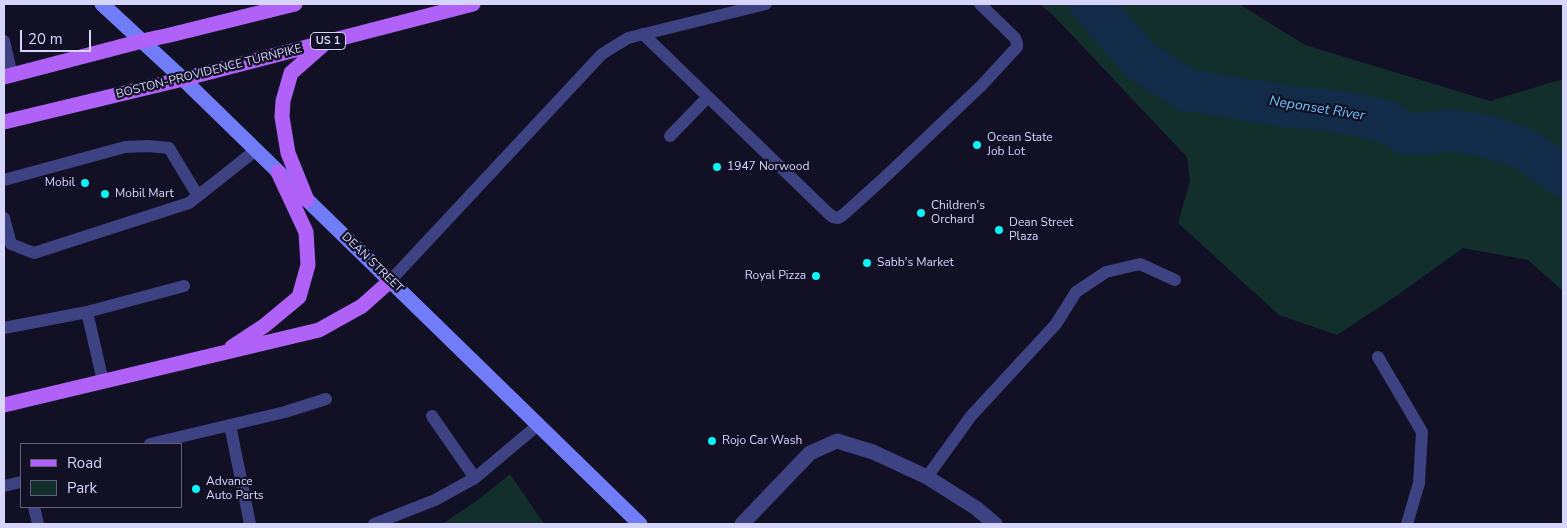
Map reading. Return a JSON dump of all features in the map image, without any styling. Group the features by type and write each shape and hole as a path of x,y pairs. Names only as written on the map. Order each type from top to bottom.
{"main road":[{"name":"DEAN STREET","path":"102,4 183,79 640,524"},
{"path":"8,76 288,4"},
{"name":"BOSTON-PROVIDENCE TURNPIKE","path":"4,122 183,79 473,4"},
{"path":"307,200 288,153 282,117 283,101 292,73 327,42"},
{"path":"223,353 264,326 299,297 308,265 306,232 278,172"},
{"path":"4,405 319,330 362,306 390,281"}],"street":[{"path":"742,524 810,453 837,441 873,452 928,477 976,508 996,524"}],"lane":[{"path":"390,281 602,54 628,38 766,4"},
{"path":"643,34 828,213 838,218 883,179 981,86 1017,47 1015,38 980,4"},
{"path":"4,41 8,76"},
{"path":"670,136 708,97"},
{"path":"4,180 125,147 169,148 198,196"},
{"path":"4,218 11,244 34,253 189,203 256,150"},
{"path":"928,477 971,416 1056,324 1076,292 1106,272 1140,264 1175,280"},
{"path":"4,328 87,312 184,286"},
{"path":"87,312 103,381"},
{"path":"1378,357 1422,432 1419,483 1407,524"},
{"path":"154,443 285,412 326,399"},
{"path":"432,416 475,478"},
{"path":"230,425 250,524"},
{"path":"374,524 434,500 475,478 538,425"},
{"path":"4,486 20,482"},
{"path":"34,508 38,524"}],"green space":[{"path":"1039,4 1239,4 1305,45 1490,101 1563,79 1563,291 1528,260 1463,248 1337,335 1279,315 1178,223 1190,181 1187,157 1052,14"},
{"path":"510,474 544,524 442,524 478,500"}],"waterway":[{"name":"Neponset River","path":"1091,4 1140,60 1187,90 1285,106 1328,110 1363,116 1386,121 1405,133 1424,134 1450,130 1489,137 1523,148 1563,176"}],"place":[{"name":"Ocean State Job Lot","path":"977,145"},
{"name":"1947 Norwood","path":"717,167"},
{"name":"Mobil","path":"85,183"},
{"name":"Mobil Mart","path":"105,194"},
{"name":"Children's Orchard","path":"921,213"},
{"name":"Dean Street Plaza","path":"999,230"},
{"name":"Sabb's Market","path":"867,263"},
{"name":"Royal Pizza","path":"816,276"},
{"name":"Rojo Car Wash","path":"712,441"},
{"name":"Advance Auto Parts","path":"196,489"}]}
